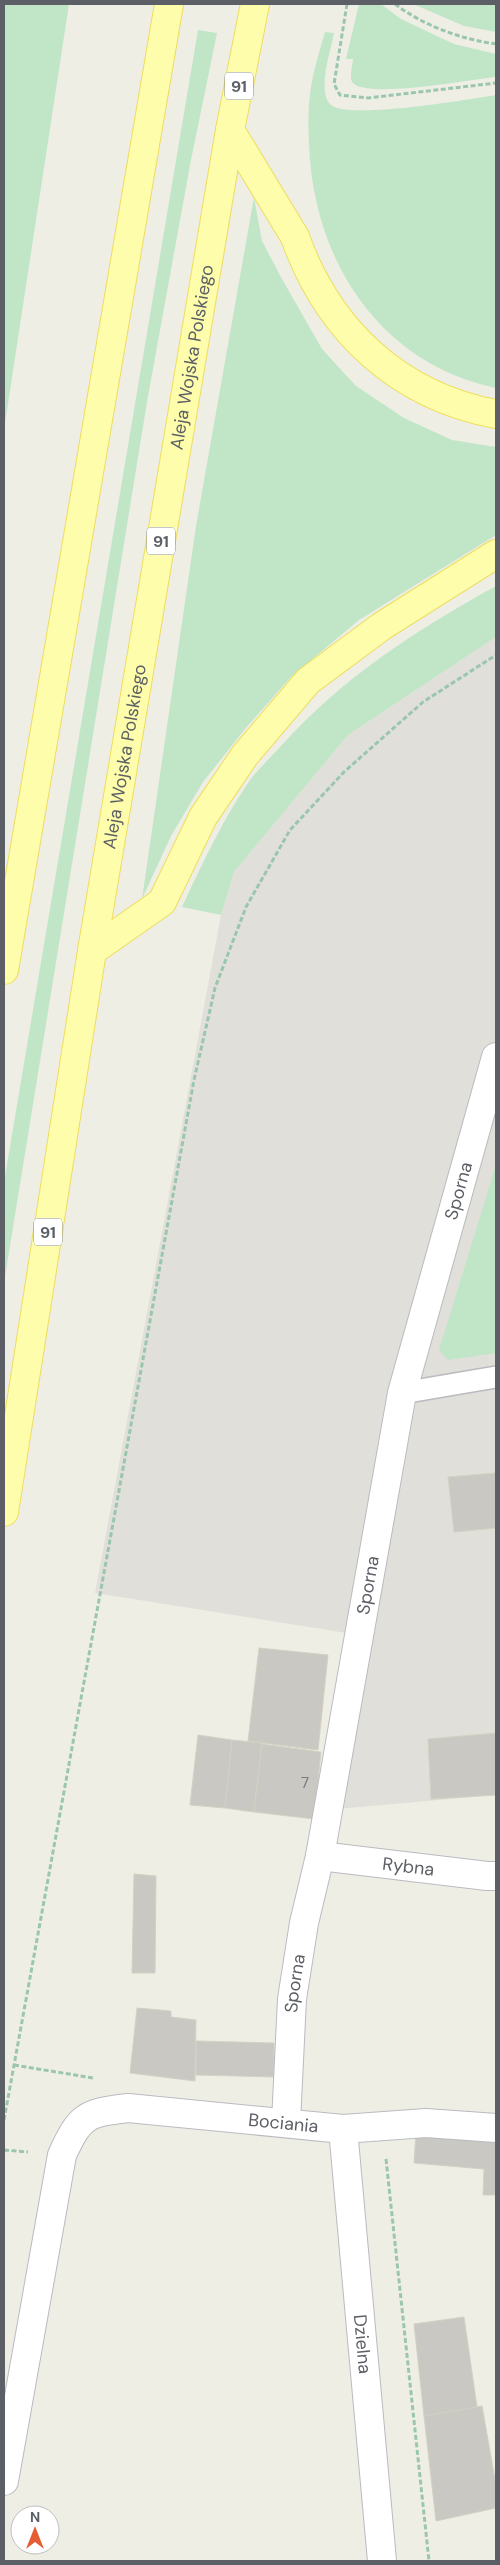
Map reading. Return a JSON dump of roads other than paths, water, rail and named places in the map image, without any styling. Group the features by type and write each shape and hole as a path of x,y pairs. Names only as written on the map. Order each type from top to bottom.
{"main road":[{"name":"Aleja Wojska Polskiego","path":"4,1512 92,951 230,130 255,4"},
{"path":"4,970 167,14"},
{"path":"230,130 295,238 301,254 326,301 344,327 365,349 418,388 448,400 496,414"},
{"path":"92,951 162,902 203,817 245,755 308,681 382,626 496,554"}],"street":[{"name":"Sporna","path":"286,2122 292,1999 304,1923 320,1856 402,1393 496,1057"},
{"name":"Rybna","path":"320,1856 496,1876"},
{"name":"Bociania","path":"4,2481 62,2155 75,2127 96,2112 128,2108 344,2128 426,2123 496,2128"},
{"name":"Dzielna","path":"344,2128 382,2561"}],"lane":[{"path":"402,1393 496,1377"}]}
